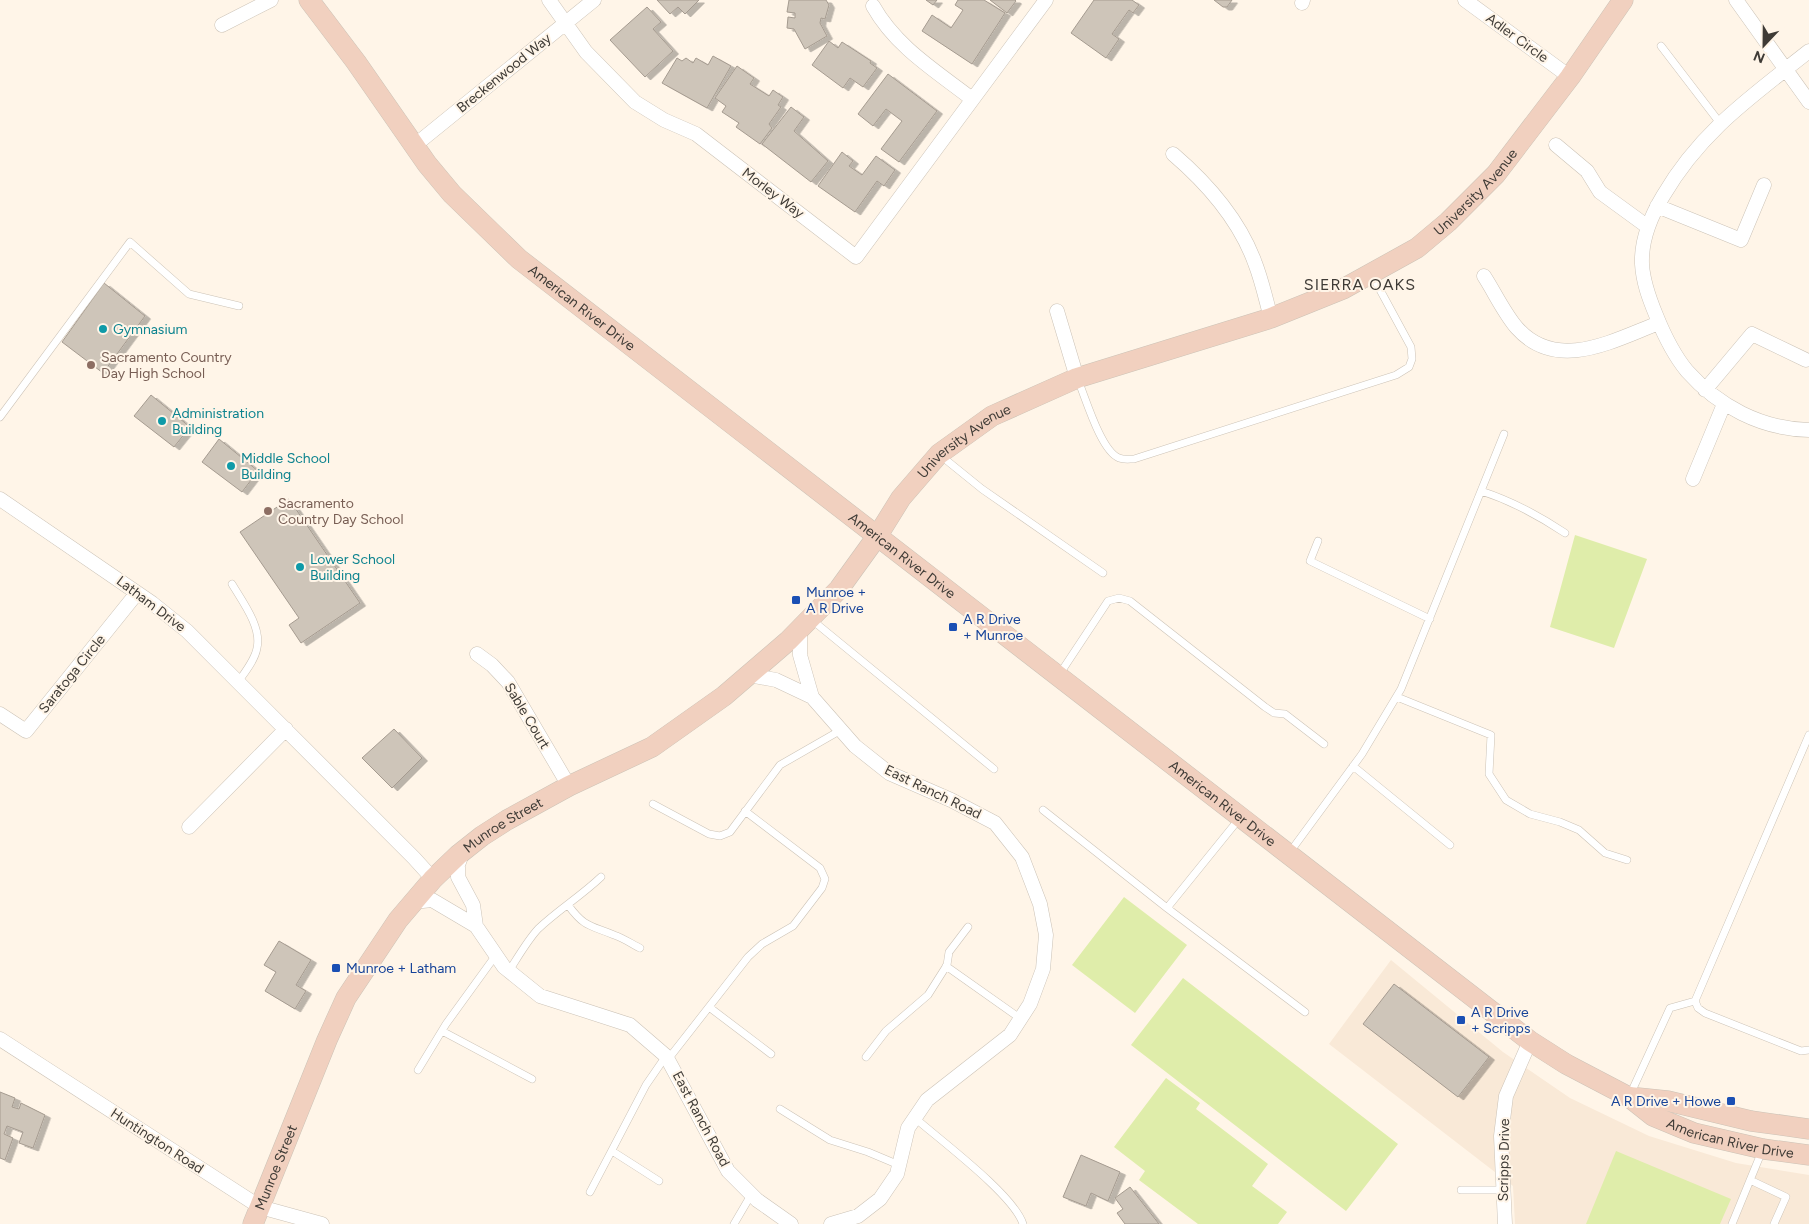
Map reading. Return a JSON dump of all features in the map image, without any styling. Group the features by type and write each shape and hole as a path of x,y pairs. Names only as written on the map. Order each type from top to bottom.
{"street":[{"path":"222,25 271,0"},
{"name":"American River Drive","path":"309,0 356,62 414,146 452,194 520,259 1530,1041 1566,1064 1629,1097 1653,1116 1694,1133 1763,1149 1809,1155"},
{"name":"Morley Way","path":"549,0 565,24 613,82 635,102 664,120 696,134 856,257 1046,0"},
{"name":"Breckenwood Way","path":"414,146 594,0"},
{"name":"Adler Circle","path":"1465,0 1570,77"},
{"name":"University Avenue","path":"878,535 901,498 939,454 992,416 1052,387 1077,378 1271,318 1372,275 1387,263 1417,248 1467,204 1496,174 1570,77 1623,0"},
{"path":"1736,0 1809,102"},
{"path":"873,6 882,23 898,41 972,99"},
{"path":"1809,51 1720,122 1678,170 1657,206 1648,227 1642,263 1645,284 1659,323 1681,364 1705,390 1724,404 1770,424 1809,430"},
{"path":"1556,145 1587,170 1600,192 1648,227"},
{"path":"1173,154 1214,194 1244,239 1255,263 1271,318"},
{"path":"1657,206 1741,240 1764,185"},
{"path":"1484,276 1518,329 1532,341 1552,349 1575,352 1590,349 1659,323"},
{"path":"1057,311 1077,378"},
{"path":"1705,390 1752,334 1806,360"},
{"path":"1693,479 1724,404"},
{"name":"Latham Drive","path":"0,499 136,592 187,631 433,879"},
{"name":"Munroe Street","path":"257,1215 327,1040 346,998 371,959 413,902 433,879 463,852 506,820 569,786 652,747 717,702 806,625 839,589 878,535"},
{"name":"Saratoga Circle","path":"0,714 26,731 136,592"},
{"name":"East Ranch Road","path":"806,625 800,655 812,697"},
{"name":"Sable Court","path":"477,654 492,665 508,682 569,786"},
{"name":"East Ranch Road","path":"749,675 776,680 812,697 855,746 889,773 951,800 995,823 1022,857 1040,904 1046,935 1043,969 1030,1004 1010,1035 927,1100 908,1128 897,1174 880,1200 848,1222 831,1224"},
{"path":"189,827 286,729"},
{"path":"463,852 458,865 458,877 473,905 476,926"},
{"name":"East Ranch Road","path":"413,902 432,900 476,926 509,971 540,996 630,1025 668,1057 728,1171 751,1195 791,1224"},
{"name":"Huntington Road","path":"0,1039 257,1215 322,1224"},
{"name":"Scripps Drive","path":"1505,1224 1501,1136 1506,1096 1530,1041"},
{"name":"American River Drive","path":"1629,1097 1668,1101 1751,1121 1809,1129"}],"lane":[{"path":"1661,46 1720,122"},
{"path":"0,417 130,242 189,294 239,306"},
{"path":"1077,378 1105,446 1118,458 1125,460 1134,459 1396,375 1409,367 1412,359 1411,347 1372,275"},
{"path":"1289,853 1354,766 1397,696 1504,434"},
{"path":"939,454 982,489 1103,573"},
{"path":"1481,491 1508,500 1565,532"},
{"path":"1318,541 1310,561 1430,619"},
{"path":"232,584 255,627 258,647 251,663 238,682"},
{"path":"1059,676 1108,601 1119,598 1130,601 1265,707 1274,713 1285,714 1324,744"},
{"path":"806,625 994,769"},
{"path":"1397,696 1491,735 1489,774 1506,800 1530,814 1560,822 1578,830 1605,853 1627,860"},
{"path":"653,804 709,834 720,836 730,832 780,765 841,730"},
{"path":"1809,735 1695,1001 1698,1008 1705,1013 1801,1051 1809,1050"},
{"path":"1354,766 1450,845"},
{"path":"1043,810 1167,908 1305,1012"},
{"path":"590,1192 646,1085 748,957 762,944 793,926 822,888 825,879 820,868 745,811"},
{"path":"1167,908 1240,816"},
{"path":"509,971 536,931 601,876"},
{"path":"568,905 578,919 592,928 615,935 640,948"},
{"path":"866,1057 886,1031 928,995 946,966 949,952 968,928"},
{"path":"418,1070 442,1031 496,955"},
{"path":"946,966 1021,1019"},
{"path":"1629,1097 1670,1008 1695,1001"},
{"path":"709,1007 771,1054"},
{"path":"442,1031 532,1079"},
{"path":"780,1109 830,1140 868,1152 899,1165"},
{"path":"915,1118 974,1168 1014,1210 1023,1224"},
{"path":"1732,1224 1763,1149"},
{"path":"612,1151 659,1181"},
{"path":"1750,1180 1786,1197 1774,1224"},
{"path":"1461,1190 1502,1190"},
{"path":"734,1224 751,1195"}],"shaded area":[{"path":"1391,960 1503,1052 1570,1098 1649,1136 1736,1163 1809,1175 1809,1224 1515,1224 1513,1186 1329,1044"}],"green space":[{"path":"1575,535 1647,559 1614,648 1550,627"},
{"path":"1124,897 1187,945 1135,1013 1072,965"},
{"path":"1183,978 1398,1144 1346,1211 1131,1045"},
{"path":"1166,1078 1200,1103 1196,1109 1268,1164 1252,1186 1287,1212 1278,1224 1198,1224 1139,1180 1145,1171 1114,1147"},
{"path":"1616,1151 1731,1199 1720,1224 1586,1224"}],"building":[{"path":"657,0 699,0 685,14 678,7 670,14"},
{"path":"789,0 826,0 829,5 825,19 821,18 820,23 827,36 805,49 794,29 787,28 788,17 795,18 795,13 787,12"},
{"path":"926,0 937,0 933,5"},
{"path":"958,0 984,0 1005,13 972,64 922,31 932,15 951,28 963,10 955,5"},
{"path":"990,0 1015,0 1016,1 1007,13"},
{"path":"1094,0 1132,0 1139,5 1133,13 1129,10 1112,34 1119,39 1106,58 1071,33"},
{"path":"1214,0 1232,0 1227,7 1223,7"},
{"path":"647,7 661,22 653,29 673,51 645,77 610,40"},
{"path":"829,41 838,48 842,42 871,61 870,63 877,68 863,87 850,78 843,88 812,65"},
{"path":"713,56 731,66 707,108 662,83 677,58 682,61 686,58 693,63 696,58 708,65"},
{"path":"737,66 754,78 750,84 769,96 773,90 783,97 778,105 781,107 769,124 772,128 760,144 736,127 739,123 722,112 726,106 715,98"},
{"path":"888,74 937,111 899,162 881,149 902,121 886,109 873,126 858,114"},
{"path":"791,107 804,117 794,131 828,161 811,182 762,144"},
{"path":"842,152 853,161 849,166 862,175 876,156 895,170 884,186 877,181 855,212 818,186"},
{"name":"Gymnasium","path":"104,283 145,316 103,373 62,342"},
{"name":"Administration Building","path":"151,395 190,427 174,447 134,416"},
{"name":"Middle School Building","path":"219,439 258,471 242,492 202,462"},
{"name":"Lower School Building","path":"289,499 360,603 301,643 289,625 299,618 240,532"},
{"path":"394,729 422,758 392,788 362,758"},
{"path":"279,941 311,960 296,985 306,991 295,1009 265,991 276,972 264,965"},
{"path":"1394,984 1489,1057 1458,1097 1363,1024"},
{"path":"0,1092 15,1098 12,1107 19,1109 21,1103 45,1115 33,1148 19,1143 23,1132 7,1126 4,1134 13,1138 5,1160 0,1158"},
{"path":"1081,1155 1120,1172 1108,1201 1091,1193 1086,1206 1063,1197"},
{"path":"1130,1187 1159,1224 1125,1224 1117,1213 1123,1209 1115,1198"}],"place":[{"name":"Gymnasium","path":"103,329"},
{"name":"Sacramento Country Day High School","path":"91,365"},
{"name":"Administration Building","path":"162,421"},
{"name":"Middle School Building","path":"231,466"},
{"name":"Sacramento Country Day School","path":"268,511"},
{"name":"Lower School Building","path":"300,567"},
{"name":"Munroe + A R Drive","path":"796,600"},
{"name":"A R Drive + Munroe","path":"953,627"},
{"name":"Munroe + Latham","path":"336,968"},
{"name":"A R Drive + Scripps","path":"1461,1020"},
{"name":"A R Drive + Howe","path":"1731,1101"}],"district":[{"name":"SIERRA OAKS","path":"1360,284"}]}
